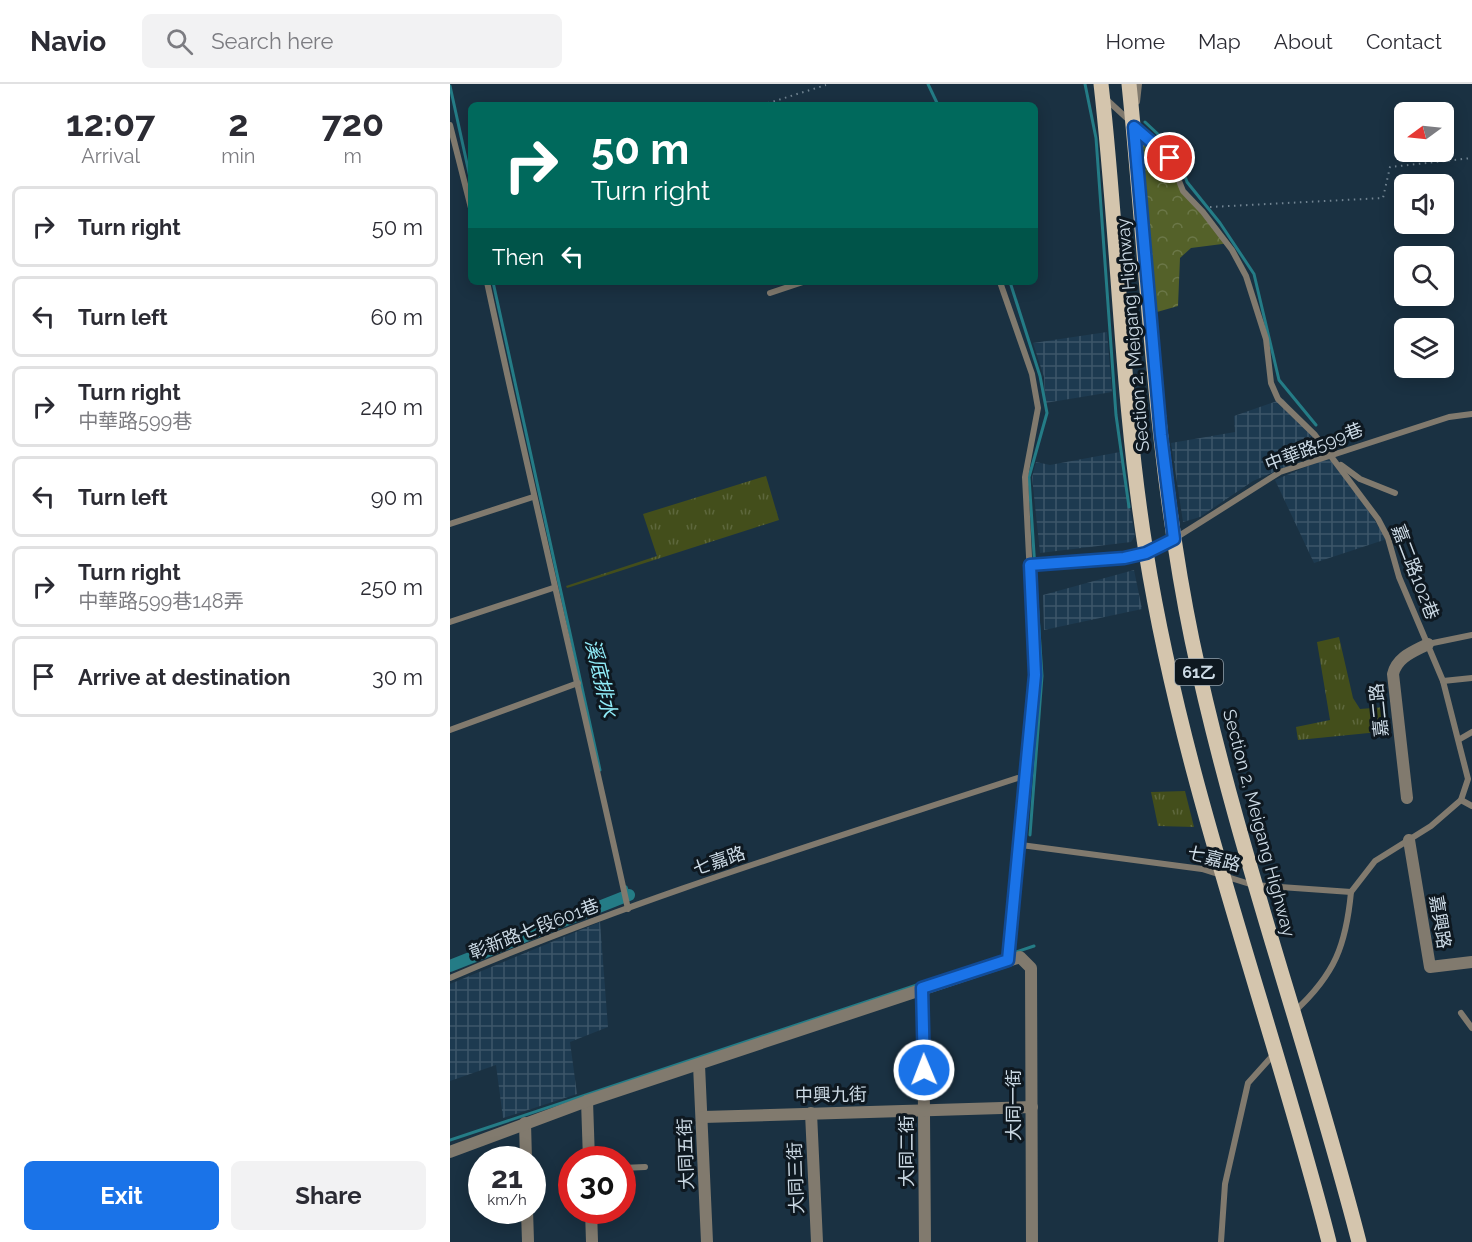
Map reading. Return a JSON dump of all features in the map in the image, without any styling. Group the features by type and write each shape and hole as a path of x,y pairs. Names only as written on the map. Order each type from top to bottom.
{"main road":[{"name":"Section 2, Meigang Highway","path":"1129,84 1161,435 1174,539 1208,713 1253,885 1338,1159 1359,1242"},
{"name":"Section 2, Meigang Highway","path":"1102,90 1130,432 1146,553 1178,708 1221,874 1329,1242"}],"street":[{"name":"嘉二路","path":"1407,798 1393,674 1395,665 1401,659 1428,644"},
{"name":"嘉興路","path":"1409,840 1430,967 1472,962"},
{"name":"大同一街","path":"1008,960 1020,957 1031,968 1032,1242"},
{"path":"450,1152 586,1101 1008,960"},
{"name":"大同二街","path":"922,988 925,1242"},
{"name":"大同五街","path":"699,1065 703,1117 706,1242"},
{"path":"586,1101 588,1146"},
{"name":"中興九街","path":"703,1117 1032,1107"},
{"name":"大同三街","path":"811,1113 817,1242"},
{"path":"525,1123 526,1146"},
{"path":"527,1224 528,1242"},
{"path":"591,1224 592,1242"}],"lane":[{"path":"1091,84 1102,90"},
{"path":"1134,127 1139,84"},
{"name":"嘉二路102巷","path":"1102,90 1134,127 1170,158 1183,191 1203,212 1232,250 1246,276 1266,339 1271,383 1278,399 1315,435 1329,456 1338,464 1388,538 1399,577 1443,681 1460,740 1468,778 1461,800"},
{"path":"450,124 468,196"},
{"path":"488,285 553,588 578,683 628,909"},
{"path":"770,293 794,285"},
{"path":"1001,285 1032,374 1038,408 1025,477 1035,675 1024,776 1021,845 1008,960"},
{"name":"中華路599巷","path":"1030,565 1146,553 1174,539 1280,472 1449,417 1472,414"},
{"path":"1338,464 1360,479 1395,493"},
{"path":"450,524 533,496"},
{"path":"450,622 553,588"},
{"name":"嘉二路","path":"1428,644 1472,635"},
{"path":"1443,681 1472,678"},
{"path":"450,730 578,683"},
{"path":"1460,740 1472,732"},
{"name":"七嘉路","path":"628,909 1024,776"},
{"path":"1292,1013 1313,994 1336,959 1348,929 1351,892 1375,861 1431,826 1461,800 1472,806"},
{"name":"七嘉路","path":"1021,845 1202,868 1253,885 1351,892"},
{"name":"彰新路七段601巷","path":"450,978 531,944 628,909"},
{"path":"1461,1013 1472,1028"},
{"path":"1221,1242 1225,1184 1248,1083 1275,1053"},
{"path":"636,1167 645,1167"}],"path":[{"path":"771,102 826,84"},
{"path":"1212,206 1383,198 1390,167 1472,158"}],"shaded area":[{"path":"1107,332 1112,392 1045,403 1044,377 1033,343"},
{"path":"1283,399 1318,439 1318,453 1253,481 1200,517 1183,522 1171,443 1235,432 1234,416"},
{"path":"1120,452 1135,536 1131,542 1040,553 1032,477 1036,462 1050,465"},
{"path":"1327,458 1336,463 1387,539 1314,563 1275,480"},
{"path":"1134,570 1142,609 1044,630 1043,595"},
{"path":"600,922 608,1027 570,1042 577,1094 503,1118 496,1065 450,1081 450,984"}],"green space":[{"path":"1146,135 1156,139 1167,152 1181,185 1230,243 1191,248 1180,258 1178,306 1157,312 1140,148 1141,139"},
{"path":"766,476 779,520 567,588 566,586 657,556 643,514"},
{"path":"1339,637 1353,698 1360,709 1386,707 1389,731 1298,740 1296,727 1330,720 1317,642"},
{"path":"1185,791 1194,827 1158,826 1151,792"}],"waterway":[{"path":"928,84 937,102"},
{"path":"1085,84 1096,138 1116,415 1129,507"},
{"name":"溪底排水","path":"450,86 468,168"},
{"path":"1145,122 1176,151 1187,182 1220,223 1254,274 1279,380 1316,425"},
{"name":"溪底排水","path":"494,285 600,770"},
{"path":"1011,285 1040,376 1047,413 1029,477 1042,676 1030,835"},
{"name":"溪底排水","path":"626,887 629,895"},
{"name":"溪底排水","path":"450,966 629,895"},
{"path":"450,1140 1034,946"}],"route":[{"path":"924,1070 922,988 1008,960 1021,845 1024,776 1035,675 1030,565 1124,558 1146,553 1174,539 1161,435 1134,127 1170,158"}]}
